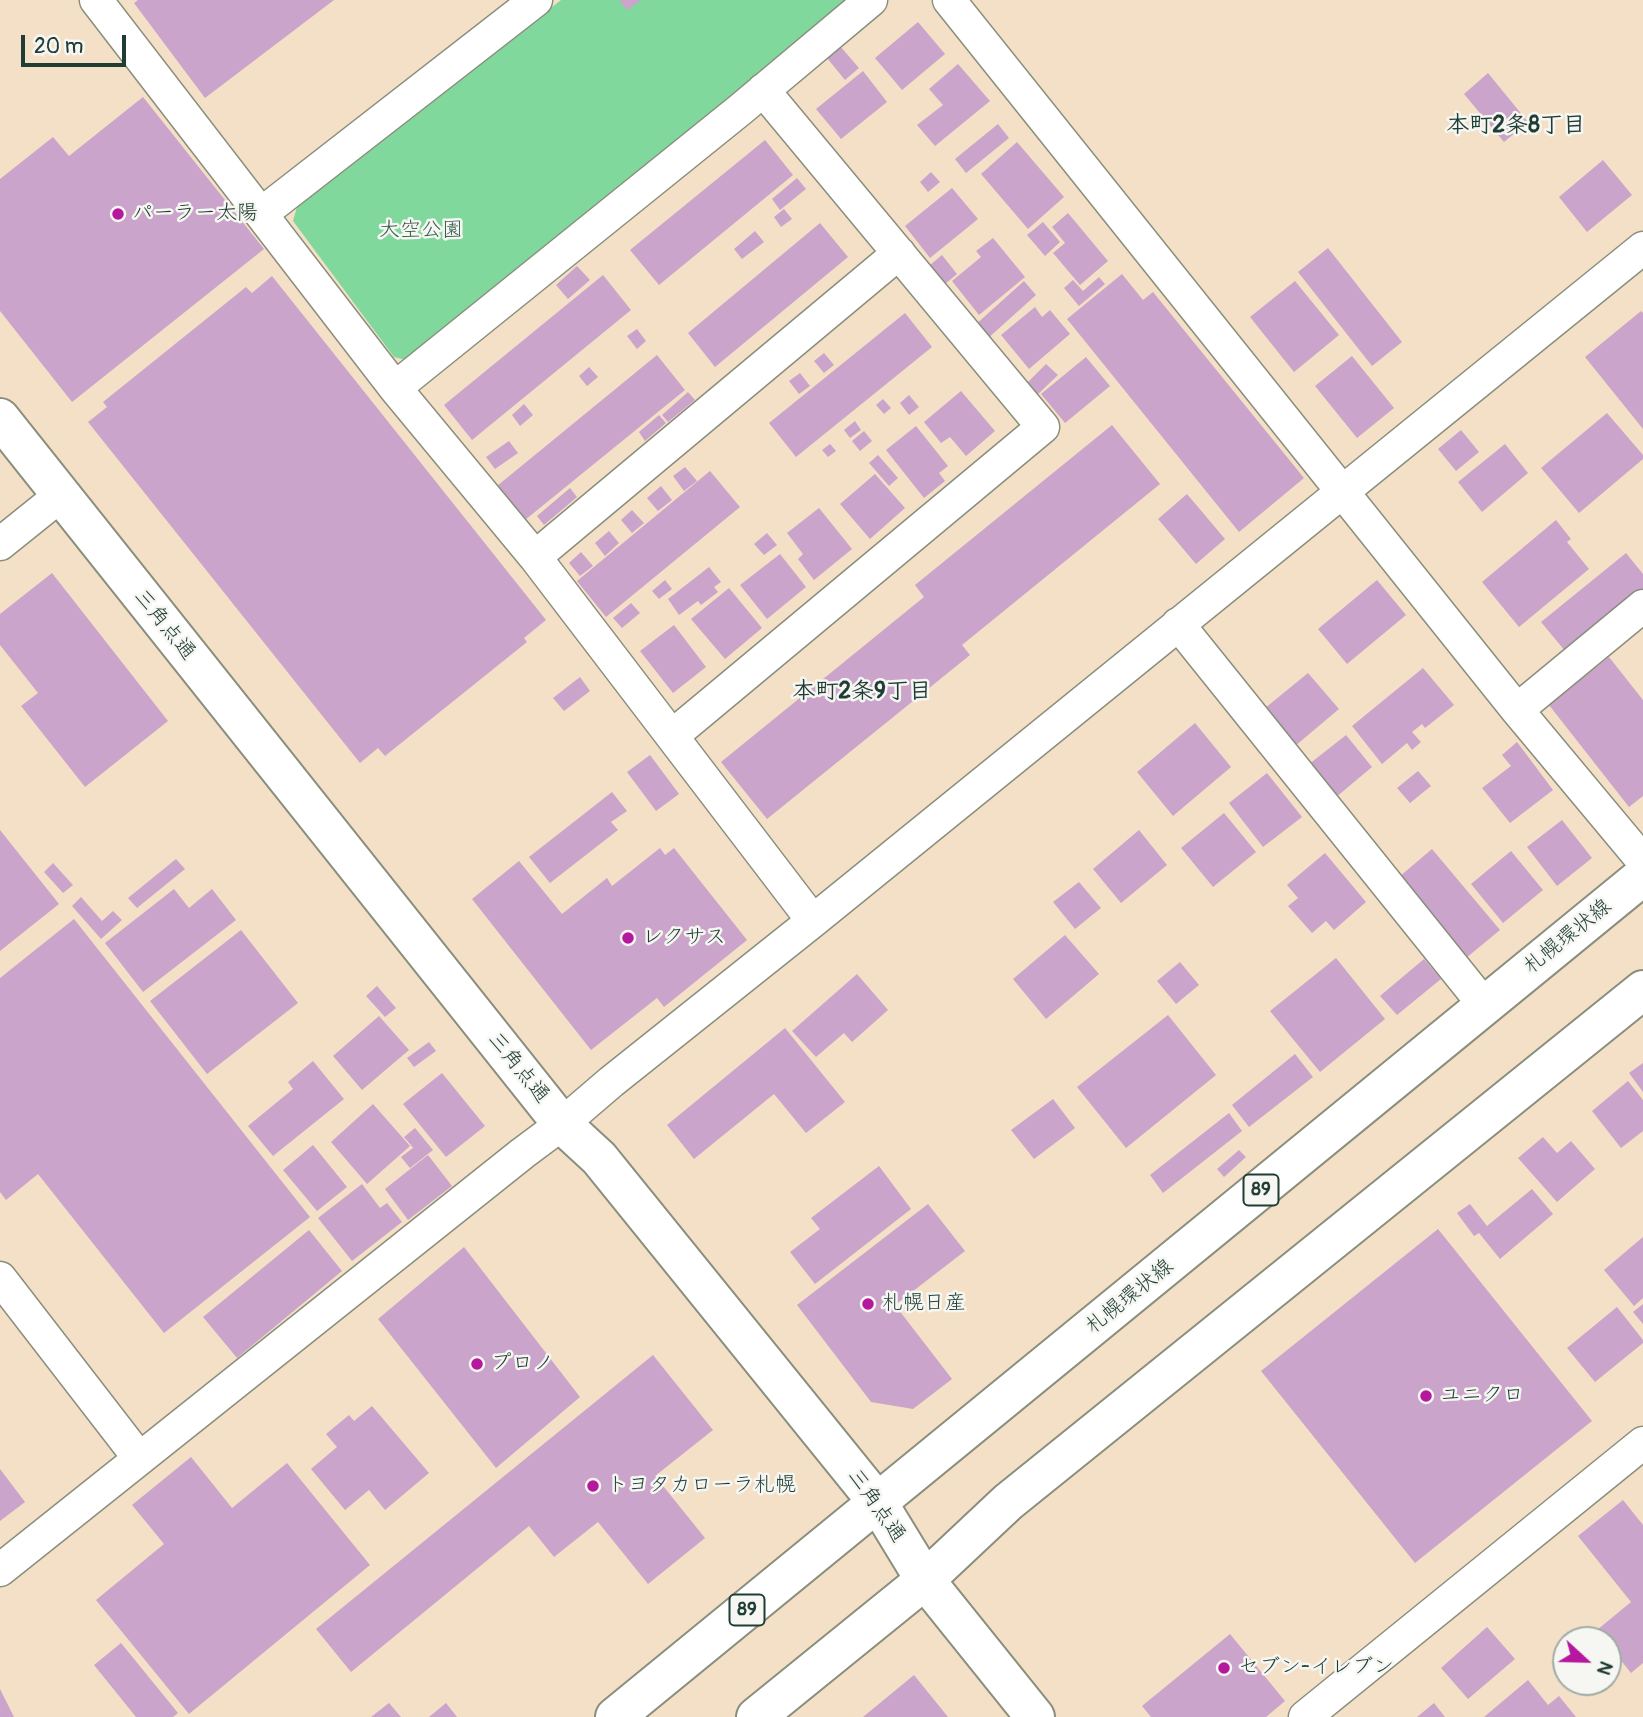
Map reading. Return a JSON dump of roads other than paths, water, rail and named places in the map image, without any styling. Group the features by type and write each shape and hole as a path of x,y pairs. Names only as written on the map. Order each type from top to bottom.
{"main road":[{"name":"三角点通","path":"0,418 562,1124 600,1158 878,1503 925,1580 1035,1717"},
{"name":"札幌環状線","path":"615,1717 1643,876"},
{"path":"756,1717 925,1580 1008,1502 1643,990"}],"street":[{"path":"96,0 395,388 535,557 813,921"},
{"path":"261,214 536,0"},
{"path":"395,388 871,0"},
{"path":"949,0 1517,710 1643,860"},
{"path":"672,736 1043,427 763,90"},
{"path":"535,557 899,253"},
{"path":"0,1570 562,1124 1342,491 1637,264"},
{"path":"0,544 61,495"},
{"path":"1517,710 1643,606"},
{"path":"1178,624 1485,1006"},
{"path":"0,1278 139,1458"},
{"path":"1305,1717 1643,1443"}],"place":[{"name":"パーラー太陽","path":"118,214"},
{"name":"レクサス","path":"628,938"},
{"name":"札幌日産","path":"868,1304"},
{"name":"プロノ","path":"477,1364"},
{"name":"ユニクロ","path":"1426,1396"},
{"name":"トヨタカローラ札幌","path":"593,1486"},
{"name":"セブン-イレブン","path":"1224,1668"}],"district":[{"name":"本町2条8丁目","path":"1516,126"},
{"name":"本町2条9丁目","path":"862,692"}],"park label":[{"name":"大空公園","path":"421,231"}]}
